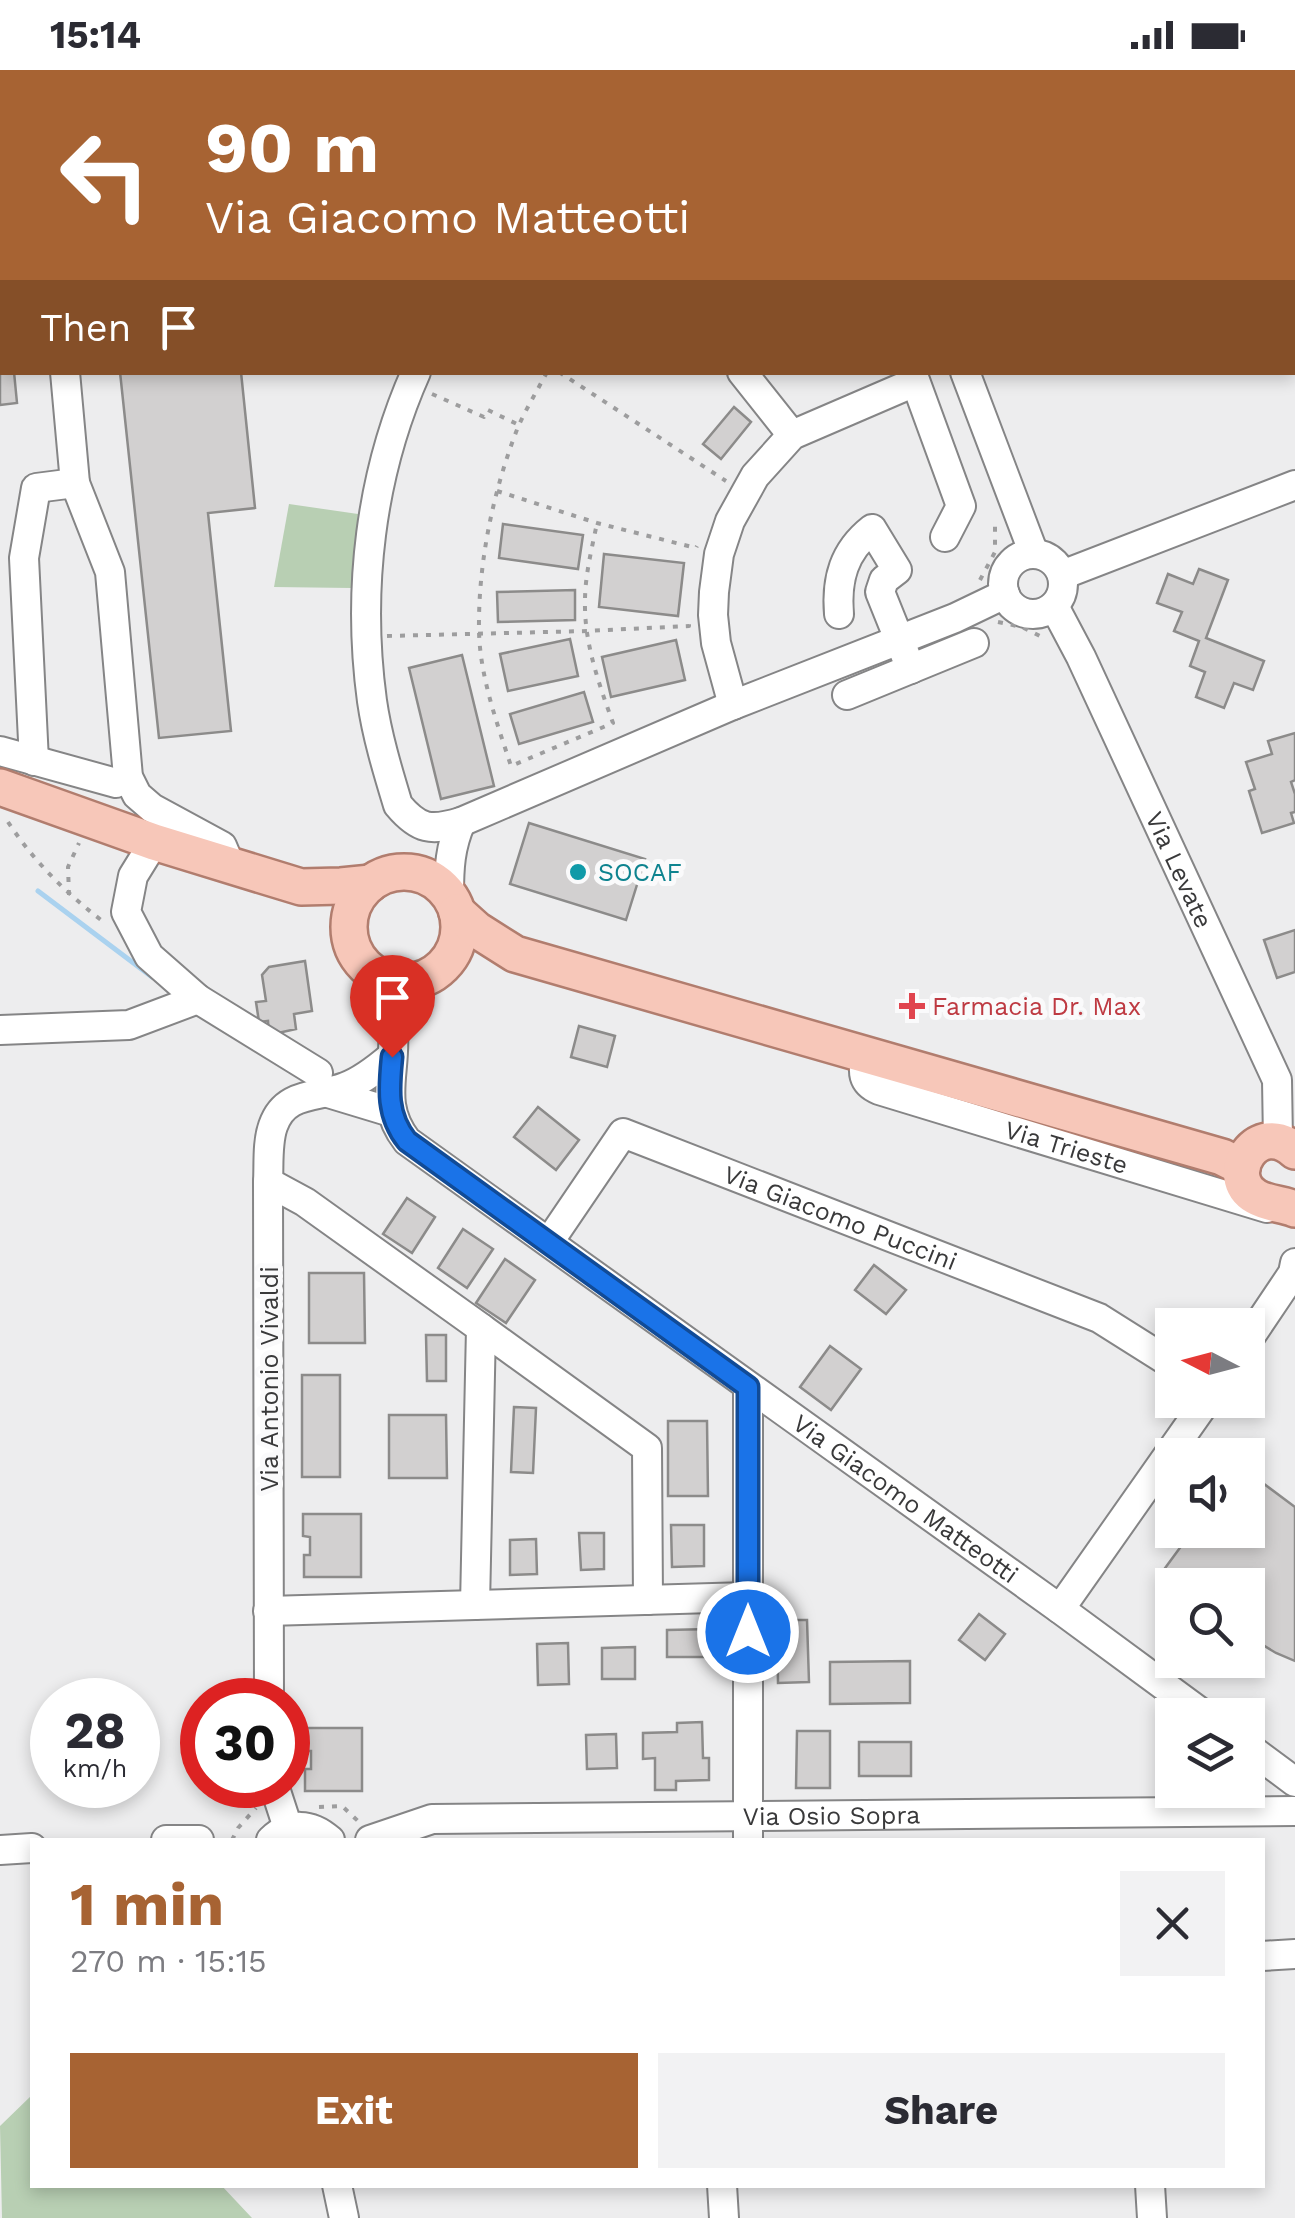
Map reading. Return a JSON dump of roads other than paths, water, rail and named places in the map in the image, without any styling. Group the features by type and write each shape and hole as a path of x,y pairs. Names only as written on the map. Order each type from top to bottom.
{"main road":[{"path":"0,787 154,842 301,887 371,883 391,874 413,872 434,880 476,930 515,954"},
{"path":"350,933 354,905 371,883"},
{"path":"301,887 350,933 357,955 373,972 396,981 412,982 462,960 515,954"},
{"path":"435,972 457,942 459,922 454,904"},
{"name":"Via Trieste","path":"515,954 1222,1157 1242,1167"},
{"path":"1286,1146 1266,1141 1252,1148 1242,1167 1242,1176 1257,1198 1294,1216"}],"street":[{"path":"65,375 75,483 110,572 128,777 137,795 152,808 222,846 230,865"},
{"path":"744,375 792,434"},
{"path":"967,375 1034,554"},
{"path":"734,705 716,643 713,615 719,554 730,521 755,476 792,434 914,377 961,506 945,537"},
{"path":"413,378 386,453 371,527 367,637 372,703 398,805 422,826 439,828 461,822 624,750 955,618 992,588 1004,584 1009,566 1024,556 1046,557 1056,564 1062,576 1062,592 1054,606 1030,614 1014,608 992,588"},
{"path":"34,761 24,558 36,488 75,483"},
{"path":"1062,576 1295,485"},
{"path":"838,614 838,587 844,562 854,545 872,528 897,570 884,580 880,592 911,669"},
{"name":"Via Levate","path":"1054,606 1277,1080 1286,1146"},
{"path":"847,695 974,644"},
{"path":"0,751 116,783 128,777"},
{"path":"454,904 450,854 461,822"},
{"path":"154,842 133,876 126,912 149,956 198,999 322,1082 391,1112 392,1044 384,1000 373,972"},
{"path":"392,1044 435,972"},
{"path":"0,1030 128,1025 198,999"},
{"name":"Via Antonio Vivaldi","path":"269,1678 270,1136 274,1122 289,1104 322,1082 347,1086 375,1070 392,1044"},
{"name":"Via Trieste","path":"866,1055 864,1077 869,1086 879,1090 1294,1216"},
{"name":"Via Giacomo Matteotti","path":"391,1112 407,1141 1181,1698"},
{"name":"Via Giacomo Puccini","path":"549,1242 623,1133 1099,1318 1155,1353"},
{"path":"268,1182 306,1202 647,1448 648,1600"},
{"path":"1265,1314 1295,1263"},
{"path":"476,1605 481,1328"},
{"path":"748,1387 748,1828"},
{"path":"1060,1609 1193,1418"},
{"path":"268,1611 748,1597"},
{"path":"1265,1760 1295,1782"},
{"path":"277,1808 280,1834 299,1826 310,1827 328,1838"},
{"name":"Via Osio Sopra","path":"376,1838 432,1819 748,1828 1295,1811"},
{"path":"0,1850 30,1848"},
{"path":"1265,1956 1295,1954"},
{"path":"338,2188 344,2218"},
{"path":"722,2188 724,2218"},
{"path":"1150,2188 1152,2218"}],"waterway":[{"path":"38,891 152,977"}],"place":[{"name":"SOCAF","path":"578,872"},
{"name":"Farmacia Dr. Max","path":"912,1006"}]}
